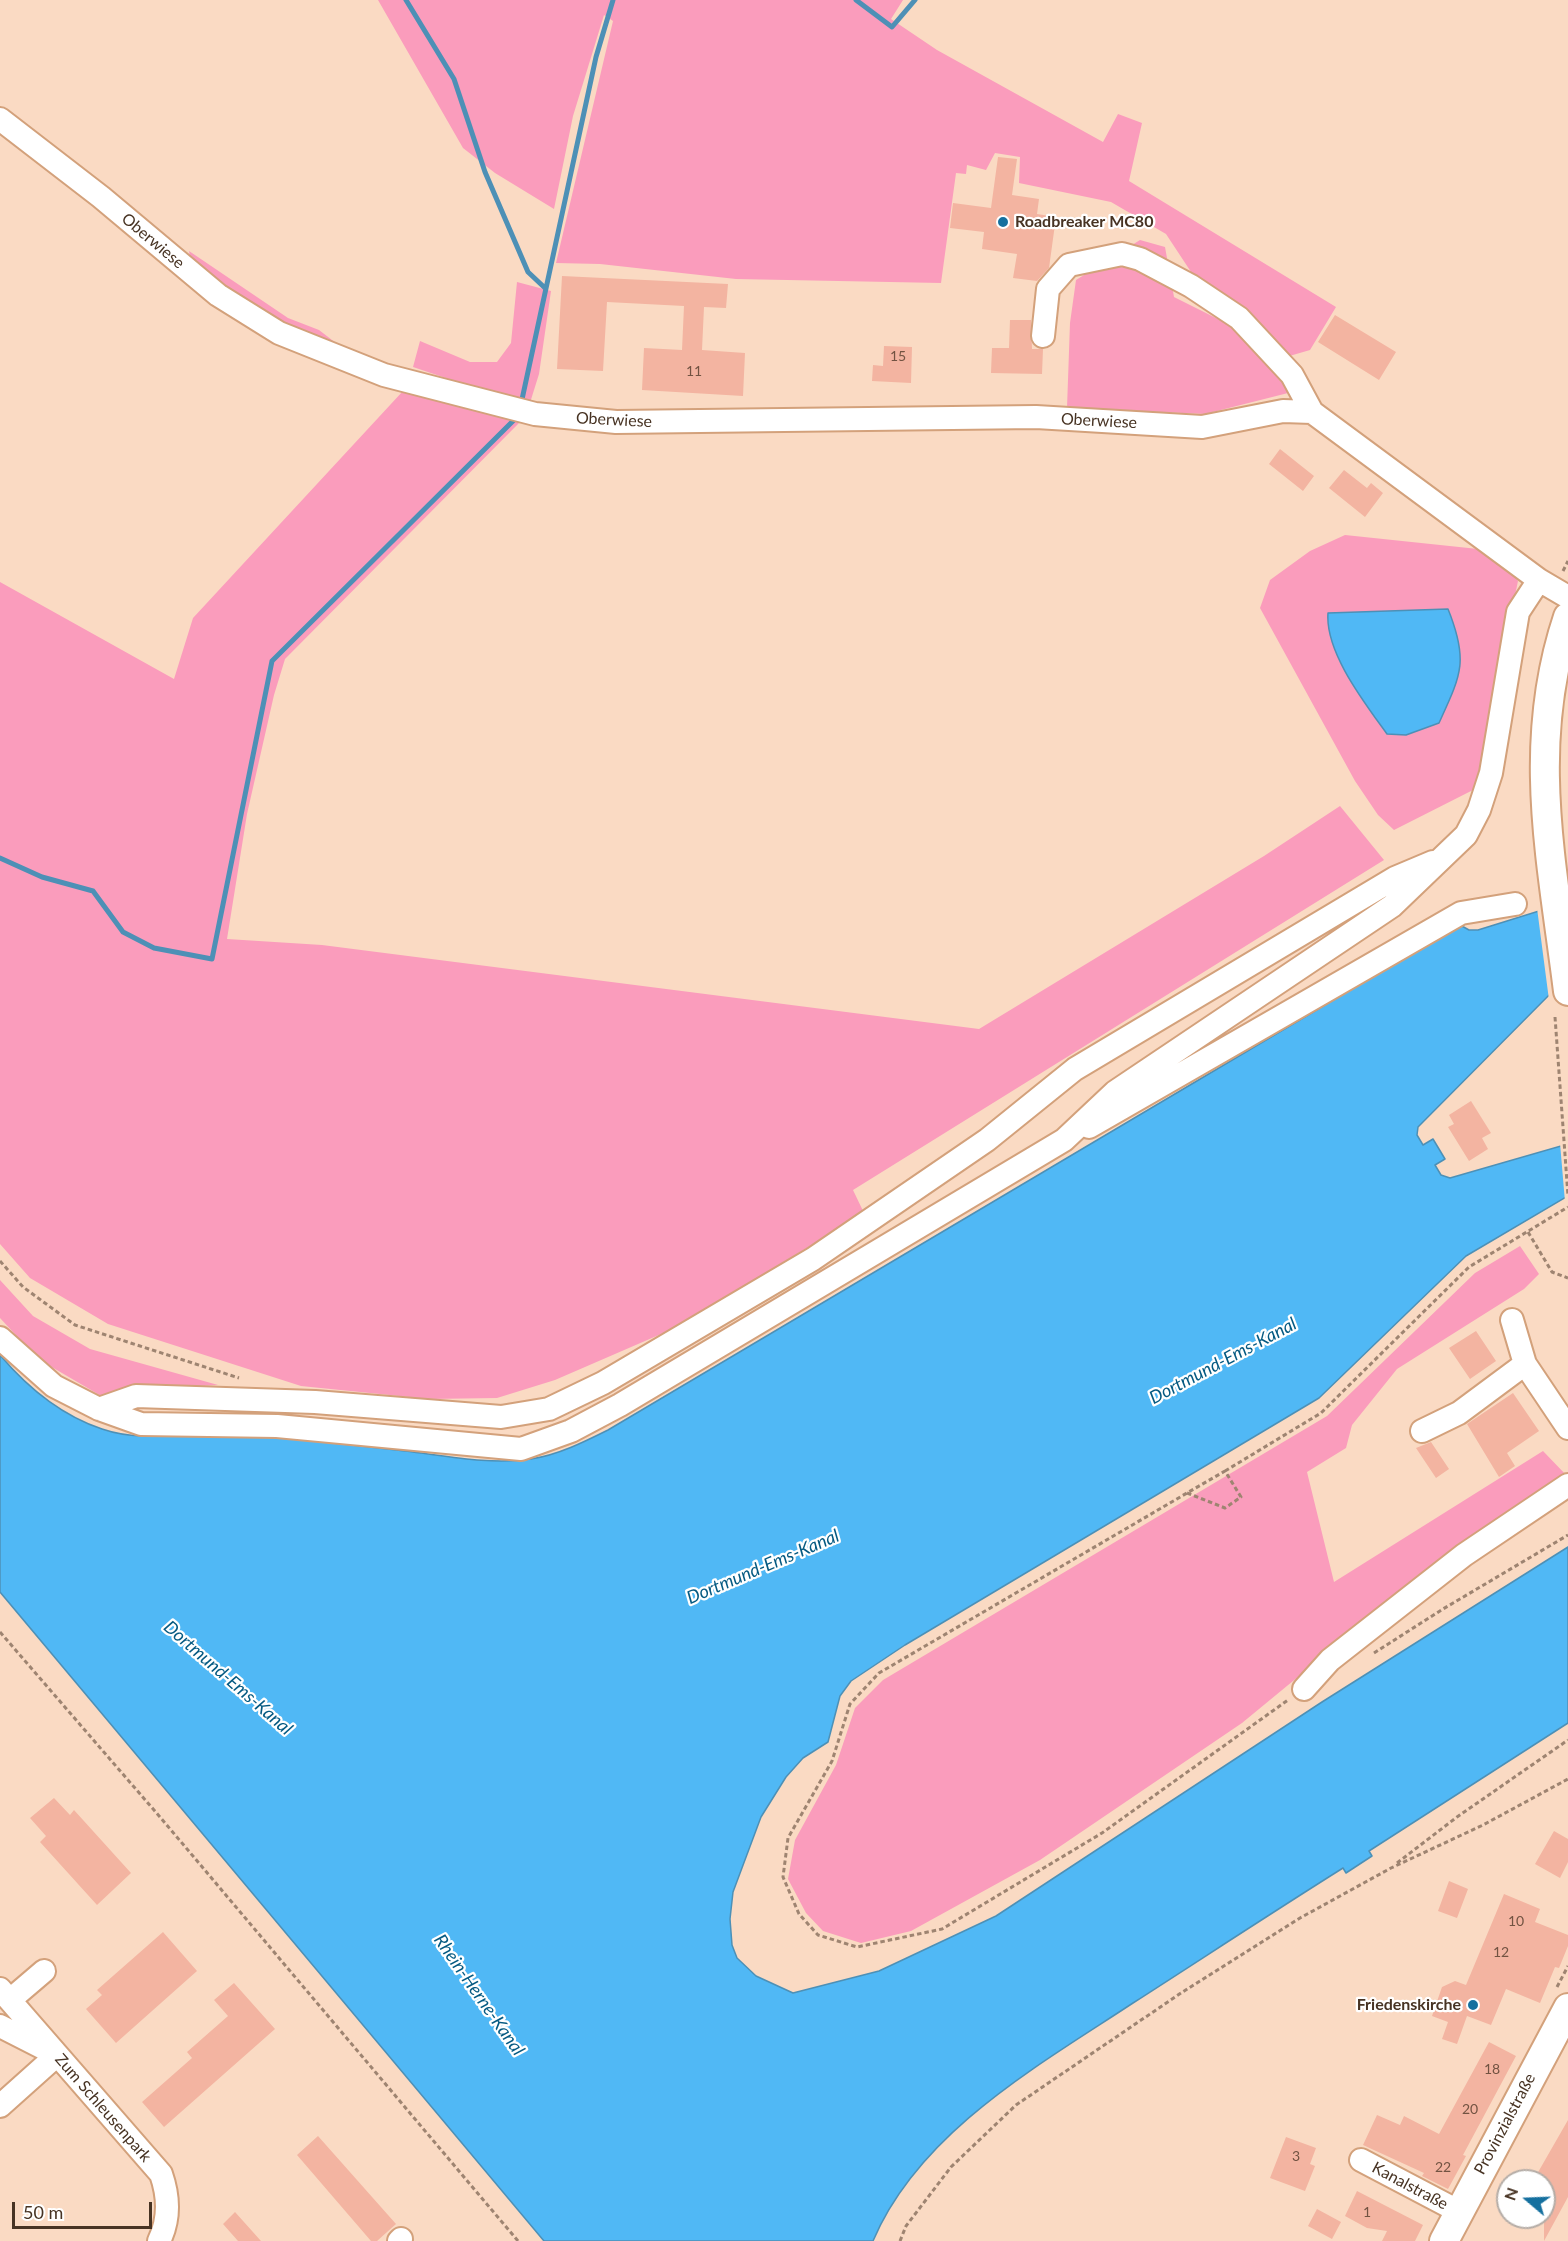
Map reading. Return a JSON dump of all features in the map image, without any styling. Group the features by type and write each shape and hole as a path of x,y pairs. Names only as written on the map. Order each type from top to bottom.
{"main road":[{"path":"1568,617 1558,648 1545,714 1543,760 1554,882 1568,992"},
{"name":"Provinzialstraße","path":"1444,2241 1568,2008"}],"street":[{"name":"Oberwiese","path":"0,119 101,198 218,295 279,333 384,375 535,414 616,422 1036,417 1202,427 1283,411 1312,412"},
{"path":"1043,336 1048,289 1069,265 1122,254 1140,259 1191,286 1239,318 1293,375 1312,412 1539,580 1568,597"},
{"path":"1064,1140 1115,1092 1392,906 1466,835 1479,810 1491,773 1518,612 1539,580"},
{"path":"99,1409 136,1396 315,1402 501,1417 549,1409 603,1383 813,1259 987,1140 1075,1069 1395,878 1445,857"},
{"path":"0,1338 54,1386 99,1409 141,1424 278,1426 521,1449 571,1431 621,1405 1064,1140 1116,1113 1461,913 1515,904"},
{"path":"1512,1320 1525,1364 1568,1428"},
{"path":"1422,1431 1459,1413 1525,1364"},
{"path":"1304,1689 1330,1660 1464,1555 1568,1485"},
{"path":"5,1994 44,1971"},
{"name":"Zum Schleusenpark","path":"5,1994 161,2174 168,2199 165,2228 159,2241"},
{"path":"0,2026 57,2055 1,2102"},
{"name":"Kanalstraße","path":"1361,2160 1458,2211"}],"path":[{"path":"1555,1017 1568,1196"},
{"path":"1304,1689 1101,1833 942,1929 857,1947 818,1935 799,1914 783,1877 788,1838 832,1761 850,1704 879,1673 1226,1471 1321,1413 1469,1267 1568,1207"},
{"path":"1528,1232 1552,1272 1568,1278"},
{"path":"0,1261 23,1287 75,1325 246,1380"},
{"path":"1187,1493 1225,1508 1241,1497 1226,1471"},
{"path":"1365,1659 1443,1609 1568,1535"},
{"path":"0,1632 518,2241"},
{"path":"1391,1868 1457,1817 1568,1740"},
{"path":"900,2241 906,2226 951,2167 1016,2105 1181,1993 1300,1918 1391,1868 1483,1825 1568,1779"}],"shaded area":[{"path":"378,0 903,0 891,19 937,50 1103,142 1118,114 1142,123 1129,181 1336,307 1310,350 1286,357 1197,281 1166,234 1111,202 1019,183 1020,157 995,153 986,170 967,165 966,174 956,173 941,283 736,279 600,264 556,263 613,21 604,15 573,116 554,209 495,173 463,148"},
{"path":"1140,240 1165,247 1174,297 1226,323 1296,391 1205,414 1067,408 1070,323 1076,280"},
{"path":"189,251 288,318 319,330 345,350 241,305 192,271"},
{"path":"517,282 551,291 539,374 529,406 413,367 420,341 470,362 497,362 511,343"},
{"path":"403,391 520,422 285,659 274,695 247,814 227,939 322,945 979,1029 1264,856 1340,806 1384,860 853,1190 864,1213 675,1328 555,1380 497,1398 429,1399 301,1386 108,1324 30,1278 0,1244 0,582 174,679 193,618"},
{"path":"1345,535 1478,549 1506,564 1518,581 1475,789 1394,830 1378,815 1355,781 1260,608 1270,580 1310,551"},
{"path":"1520,1246 1539,1274 1524,1289 1397,1369 1352,1425 1346,1448 1307,1472 1334,1582 1543,1451 1568,1477 1310,1667 1242,1723 1040,1860 911,1931 861,1943 823,1931 806,1913 788,1879 795,1840 836,1765 855,1708 883,1680 1327,1416 1475,1273"},
{"path":"0,1280 33,1316 90,1349 218,1385 138,1389 103,1397 38,1359 0,1318"}],"water":[{"path":"1448,609 1459,642 1460,668 1453,692 1439,723 1406,735 1387,734 1357,692 1339,660 1329,628 1328,613"},
{"path":"1568,902 1568,976 1418,1127 1417,1135 1423,1145 1433,1139 1445,1159 1435,1165 1441,1175 1450,1178 1568,1144 1568,1196 1466,1256 1319,1398 905,1645 851,1681 840,1696 828,1742 803,1758 786,1777 761,1817 733,1892 730,1919 732,1945 737,1958 756,1976 793,1993 879,1971 996,1916 1322,1702 1568,1547 1568,1723 1369,1851 1372,1856 1346,1873 1343,1868 1059,2051 985,2104 951,2134 920,2167 894,2202 873,2241 544,2241 0,1592 0,1355 22,1379 59,1408 87,1423 117,1433 147,1436 223,1434 269,1437 500,1461 531,1459 551,1454 608,1430 1460,925 1469,930 1478,930"}],"pier":[{"path":"1568,899 1568,981 1549,1000 1537,908"},
{"path":"1568,1141 1568,1200 1565,1202 1560,1143"}],"building":[{"name":"Roadbreaker MC80","path":"998,157 1017,159 1012,195 1039,199 1037,214 1056,217 1049,268 1037,281 1013,278 1017,254 982,249 984,232 950,228 953,203 991,208"},
{"path":"562,276 728,284 726,308 704,307 702,350 745,353 743,396 642,390 644,348 682,350 684,306 607,302 603,371 557,369"},
{"path":"1335,315 1396,352 1379,380 1318,342"},
{"path":"1010,320 1031,320 1032,349 1043,349 1042,374 991,373 992,348 1009,348"},
{"path":"884,346 912,347 911,383 872,381 873,365 883,366"},
{"path":"1280,449 1314,476 1303,491 1269,464"},
{"path":"1344,470 1367,488 1371,483 1383,493 1365,517 1329,488"},
{"path":"1471,1101 1491,1133 1482,1138 1488,1149 1469,1161 1448,1127 1454,1124 1449,1115"},
{"path":"1476,1331 1496,1361 1470,1379 1449,1348"},
{"path":"1513,1393 1539,1431 1507,1453 1515,1466 1499,1477 1467,1424"},
{"path":"1431,1442 1449,1469 1436,1478 1416,1448"},
{"path":"54,1798 70,1815 74,1810 131,1873 97,1905 40,1842 46,1836 30,1818"},
{"path":"1554,1831 1568,1839 1568,1862 1560,1878 1535,1864"},
{"path":"1449,1881 1468,1889 1457,1918 1438,1911"},
{"path":"1504,1894 1540,1909 1535,1922 1568,1935 1568,1946 1559,1968 1555,1967 1540,2003 1506,1989 1491,2025 1467,2016 1457,2044 1442,2039 1448,2022 1432,2016 1442,1987 1455,1981 1466,1985"},
{"path":"163,1932 197,1971 116,2043 86,2009 102,1995 97,1990"},
{"path":"234,1983 275,2029 164,2127 142,2102 192,2058 187,2052 228,2016 214,2000"},
{"path":"1489,2042 1516,2056 1463,2155 1466,2156 1448,2189 1422,2176 1424,2173 1363,2145 1377,2115 1400,2125 1404,2116 1439,2134"},
{"path":"1568,2120 1568,2197 1556,2219 1556,2169 1540,2169"},
{"path":"318,2136 396,2224 377,2241 371,2241 297,2155"},
{"path":"1286,2137 1316,2148 1310,2164 1315,2166 1305,2191 1270,2178"},
{"path":"1357,2191 1423,2225 1415,2241 1382,2241 1387,2231 1367,2228 1345,2216"},
{"path":"1317,2209 1341,2222 1332,2239 1308,2226"},
{"path":"235,2212 261,2241 238,2241 223,2224"},
{"path":"1544,2229 1551,2229 1544,2241"}],"waterway":[{"path":"406,0 454,79 485,172 528,272 545,288"},
{"path":"521,404 596,57 613,0"},
{"path":"856,0 892,27 915,0"},
{"path":"0,858 42,877 93,891 123,932 154,948 212,959 272,661 518,416"}],"place":[{"name":"Roadbreaker MC80","path":"1003,222"},
{"name":"Friedenskirche","path":"1473,2005"}],"water label":[{"name":"Dortmund-Ems-Kanal","path":"1223,1361"},
{"name":"Dortmund-Ems-Kanal","path":"763,1567"},
{"name":"Dortmund-Ems-Kanal","path":"228,1678"},
{"name":"Rhein-Herne-Kanal","path":"479,1995"}]}
